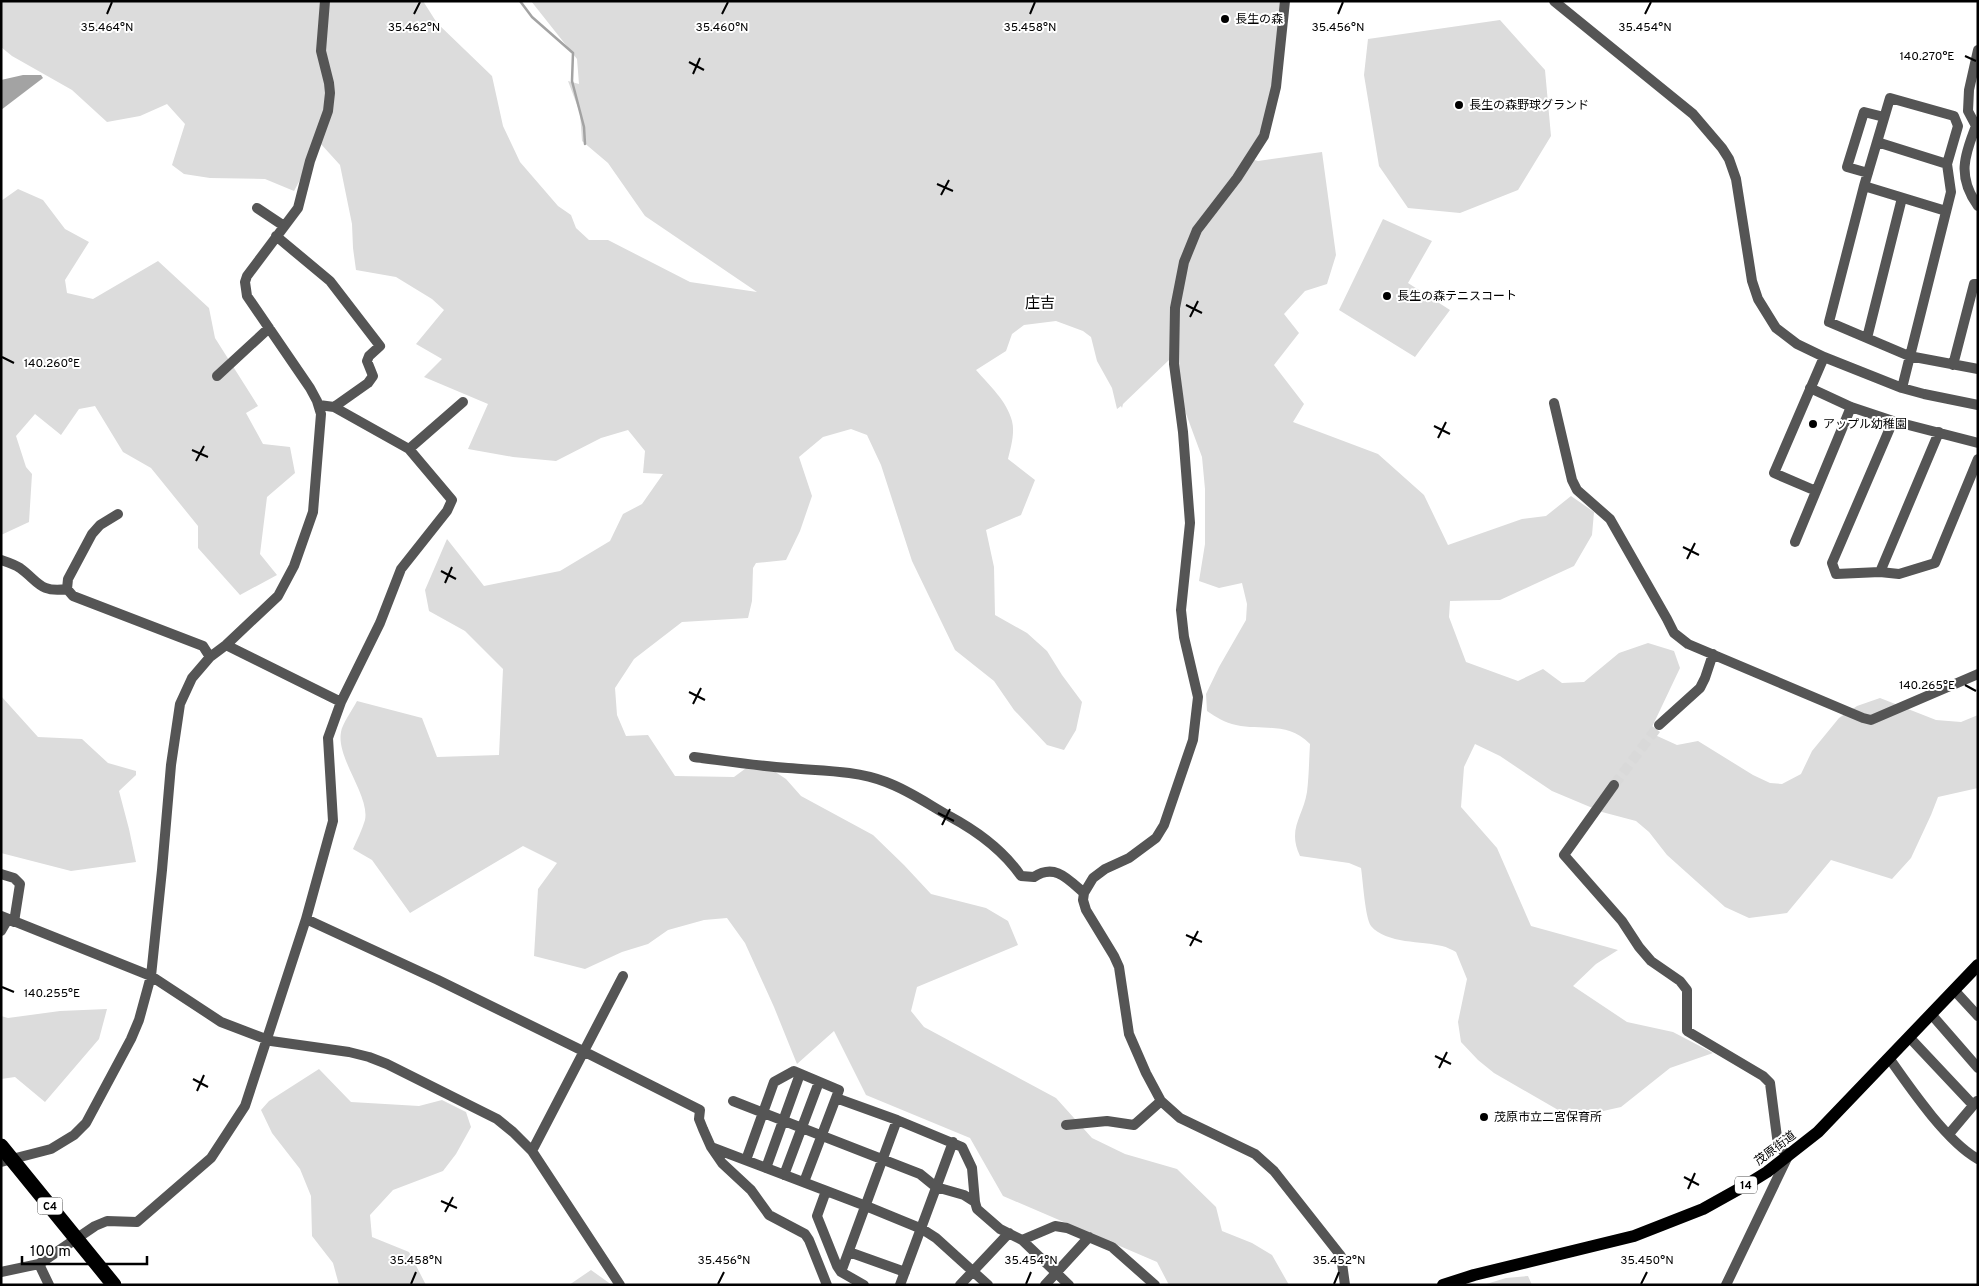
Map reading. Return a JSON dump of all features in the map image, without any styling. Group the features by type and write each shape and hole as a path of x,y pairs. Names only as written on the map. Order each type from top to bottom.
{"highway":[{"name":"C4","path":"1,1146 114,1285"}],"main road":[{"name":"茂原街道","path":"1443,1285 1474,1275 1611,1243 1657,1228 1703,1209 1767,1172 1818,1132 1977,968"}],"street":[{"path":"1,1162 51,1149 68,1140 86,1123 131,1039 139,1020 151,976 176,721 184,691 210,656 226,645 278,596 294,566 314,512 321,414 310,388 247,296 245,282 247,276 298,208 302,199 310,161 328,111 329,83 321,51 325,1"},
{"path":"1285,1 1276,87 1264,136 1237,178 1197,230 1184,262 1175,308 1174,364 1183,432 1190,522 1182,610 1184,638 1198,697 1193,740 1164,825 1156,838 1129,858 1105,869 1093,878 1084,893 1084,900 1086,910 1119,967 1129,1034 1161,1101 1180,1118 1255,1154 1274,1171 1341,1256 1345,1285"},
{"path":"1554,1 1693,114 1716,139 1729,159 1736,179 1752,281 1758,299 1776,328 1797,344 1824,357 1902,388 1978,405"},
{"path":"1978,50 1969,90 1968,111 1976,126 1963,167 1971,196 1978,206"},
{"path":"1902,388 1909,356 1951,192 1947,164 1958,126 1954,116 1890,98 1864,186 1829,322 1909,356 1978,369"},
{"path":"1868,172 1848,167 1864,112 1884,117"},
{"path":"1877,142 1947,164"},
{"path":"1864,186 1946,211"},
{"path":"1868,338 1902,198"},
{"path":"257,208 284,226"},
{"path":"276,236 330,281 380,346 369,356 367,361 372,376 368,383 334,407"},
{"path":"1953,365 1974,284 1978,284"},
{"path":"217,376 269,328"},
{"path":"1816,491 1774,473 1824,357"},
{"path":"1810,388 1851,407 1894,421 1978,443"},
{"path":"409,449 462,402"},
{"path":"1554,403 1572,480 1577,490 1610,519 1674,633 1688,644 1862,718 1871,720 1978,674"},
{"path":"1,1272 39,1264 95,1226 107,1221 137,1222 210,1158 245,1106 306,919 333,821 328,738 341,702 380,623 401,569 447,510 452,500 409,449 334,407 318,405"},
{"path":"1795,542 1851,407"},
{"path":"1894,421 1832,563 1836,574 1880,572 1899,574 1935,563 1978,459"},
{"path":"1880,572 1939,432"},
{"path":"118,514 100,525 92,534 68,579 68,589 73,596 203,646 210,656"},
{"path":"1,560 19,567 42,588 57,591 68,589"},
{"path":"226,645 341,702"},
{"path":"1659,724 1700,688 1713,654"},
{"path":"694,757 787,768 835,771 884,781 903,789 986,838 1012,862 1021,876 1034,877 1044,871 1056,872 1084,893"},
{"path":"1614,785 1564,854 1622,921 1639,948 1651,961 1680,981 1687,990 1687,1030 1763,1076 1770,1084 1778,1145 1788,1156 1726,1285"},
{"path":"1,874 14,878 20,884 8,919 1,932"},
{"path":"8,919 151,976 221,1022 271,1041 350,1052 369,1057 388,1064 497,1119 532,1150 620,1285"},
{"path":"306,919 438,980 700,1110 699,1119 711,1147 722,1162 751,1190 769,1215 805,1234 827,1285"},
{"path":"532,1150 623,976"},
{"path":"1954,990 1976,1012"},
{"path":"1931,1014 1978,1068"},
{"path":"1909,1037 1976,1103 1949,1134"},
{"path":"1889,1058 1918,1098 1949,1134 1965,1152 1978,1159"},
{"path":"746,1160 774,1082 794,1071 839,1090 804,1182"},
{"path":"766,1168 800,1074"},
{"path":"784,1175 819,1082"},
{"path":"836,1098 897,1120 962,1147 970,1161 977,1209 984,1216 1022,1240 1069,1285"},
{"path":"733,1101 920,1174 936,1187 964,1196 975,1202"},
{"path":"1066,1125 1107,1121 1134,1125 1161,1101"},
{"path":"841,1272 897,1120"},
{"path":"900,1285 953,1142"},
{"path":"711,1147 922,1229 936,1238 988,1285"},
{"path":"826,1191 817,1216 837,1266 841,1272 864,1285"},
{"path":"1022,1240 1055,1226 1067,1228 1112,1247 1155,1285"},
{"path":"960,1285 1009,1233"},
{"path":"1045,1285 1088,1237"},
{"path":"849,1252 905,1272"},
{"path":"39,1264 48,1285"}],"shaded area":[{"path":"1,1 423,1 437,23 492,76 503,126 520,162 558,206 571,215 576,228 589,240 608,240 690,282 757,292 645,216 608,163 582,141 580,113 568,81 579,84 577,59 531,1 1282,1 1270,103 1259,135 1245,157 1258,161 1322,152 1336,255 1327,284 1305,291 1284,314 1299,333 1274,365 1304,404 1293,422 1378,454 1424,495 1448,545 1522,519 1546,516 1571,496 1594,512 1592,535 1574,566 1500,600 1450,601 1449,617 1466,662 1518,681 1543,669 1562,683 1584,682 1619,653 1648,643 1674,651 1680,668 1652,727 1655,735 1677,745 1698,741 1753,775 1770,783 1782,784 1801,774 1812,751 1839,718 1857,706 1880,698 1936,720 1961,722 1978,715 1978,788 1938,797 1911,858 1892,879 1831,860 1787,913 1749,918 1725,907 1667,855 1649,832 1636,821 1602,812 1552,791 1500,756 1475,744 1464,767 1461,807 1497,848 1531,926 1618,950 1596,964 1573,986 1627,1022 1673,1032 1713,1053 1670,1068 1621,1107 1572,1118 1494,1073 1461,1042 1458,1022 1467,979 1456,952 1434,944 1395,939 1378,932 1371,926 1367,915 1361,868 1349,863 1300,856 1296,847 1295,830 1307,792 1310,744 1293,732 1284,729 1246,727 1232,724 1221,720 1207,711 1206,694 1246,620 1247,604 1242,583 1219,588 1199,581 1205,544 1205,489 1202,457 1178,392 1169,360 1123,404 1122,408 1121,406 1117,409 1112,388 1097,361 1091,337 1083,331 1056,321 1024,325 1012,334 1006,351 976,370 997,394 1010,414 1013,430 1008,459 1035,480 1021,515 986,530 994,567 995,615 1027,633 1047,651 1082,702 1076,730 1064,750 1047,745 1014,710 994,681 955,650 912,561 881,465 867,435 851,429 823,437 799,457 812,496 800,531 786,560 756,563 753,568 752,601 748,618 682,622 634,659 615,688 617,715 626,736 648,735 675,776 734,777 757,760 786,779 801,796 873,835 931,894 986,908 1008,921 1018,945 917,987 911,1011 924,1027 1056,1098 1092,1138 1125,1154 1177,1169 1216,1207 1222,1231 1252,1243 1272,1255 1289,1285 1169,1285 1157,1262 1003,1196 970,1138 866,1095 834,1031 797,1064 745,943 727,918 704,920 668,930 648,944 622,952 585,969 534,956 538,889 557,863 523,846 410,913 372,860 353,849 365,820 365,810 363,800 343,753 341,732 357,701 422,718 437,757 499,755 503,669 465,631 429,611 425,590 447,539 484,586 560,571 610,541 623,514 642,504 663,474 643,473 645,451 628,430 601,438 556,461 513,457 468,449 488,404 424,377 442,359 416,344 444,310 432,299 396,277 356,270 352,224 340,165 320,143 294,191 265,179 210,178 184,174 172,165 185,124 167,104 140,116 107,122 72,90 12,56 1,47"},
{"name":"長生の森野球グランド","path":"1500,20 1545,70 1551,136 1518,190 1460,213 1408,208 1379,166 1364,75 1368,39"},
{"path":"23,75 41,75 43,78 1,110 1,80"},
{"path":"18,189 43,200 65,229 89,242 65,280 67,293 93,299 158,261 209,308 215,338 258,406 246,413 263,444 290,447 295,473 267,497 260,554 277,575 240,595 198,548 198,526 151,468 123,452 95,406 79,409 61,435 35,414 16,436 26,467 32,474 29,522 1,535 1,201"},
{"name":"長生の森テニスコート","path":"1383,219 1432,241 1408,283 1450,310 1415,357 1339,310"},
{"path":"1,696 38,737 82,739 108,763 136,771 136,775 119,791 136,862 71,871 1,853"},
{"path":"107,1009 99,1039 45,1102 15,1077 1,1079 1,1016 8,1018 60,1011"},
{"path":"319,1069 351,1102 419,1106 442,1100 466,1112 471,1127 456,1154 443,1171 393,1190 370,1215 372,1237 409,1252 426,1285 339,1285 333,1263 312,1236 311,1196 300,1169 272,1133 261,1110 269,1101"},
{"path":"591,1270 612,1285 569,1285"},
{"path":"1528,1276 1532,1285 1483,1285 1506,1278"}],"waterway":[{"path":"520,1 532,17 573,53 572,81 584,127 585,144"}],"tunnel":[{"path":"1614,785 1659,725"}],"place":[{"name":"長生の森","path":"1225,19"},
{"name":"長生の森野球グランド","path":"1459,105"},
{"name":"長生の森テニスコート","path":"1387,296"},
{"name":"アップル幼稚園","path":"1813,424"},
{"name":"茂原市立二宮保育所","path":"1484,1117"}],"district":[{"name":"庄吉","path":"1040,303"}]}
